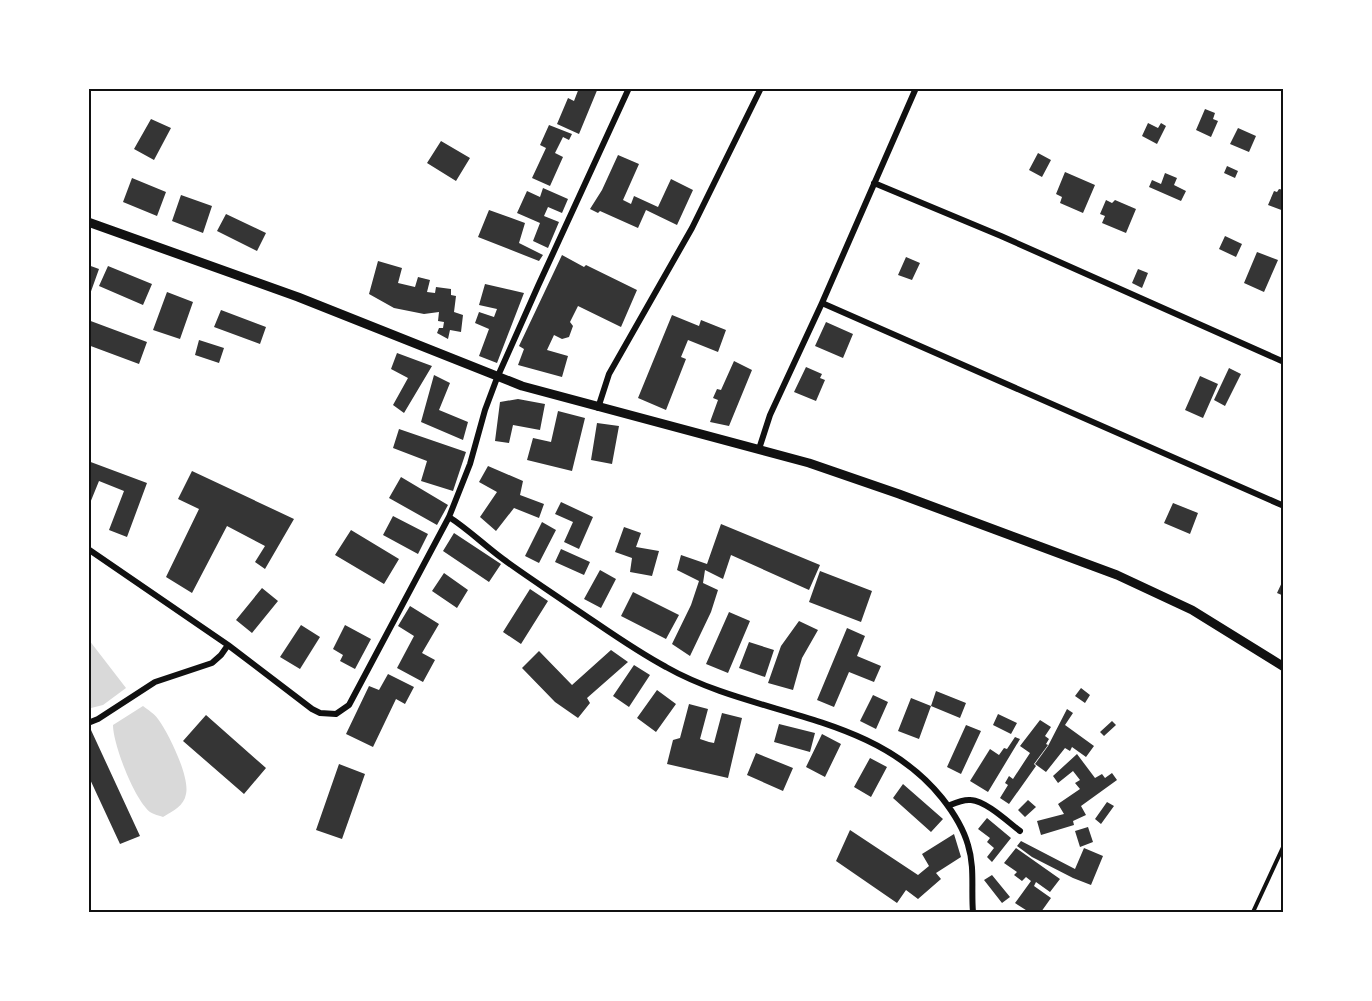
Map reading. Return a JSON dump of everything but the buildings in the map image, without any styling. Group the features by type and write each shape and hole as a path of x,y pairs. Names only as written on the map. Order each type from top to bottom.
{"street":[{"path":"88,549 228,645 312,710 328,715 343,711 355,698 375,654 449,517 470,464 485,410 497,378 629,88"},
{"path":"597,408 609,374 692,228 761,88"},
{"path":"759,449 770,415 822,303 916,88"},
{"path":"874,183 991,231 1284,362"},
{"path":"88,222 298,297 497,378 597,408 759,449 899,494 1126,579 1192,610 1284,667"},
{"path":"822,303 1284,506"},
{"path":"449,517 505,561 664,667 719,692 829,725 880,746 908,763 930,784 959,823 972,859 973,912"},
{"path":"88,723 98,719 155,682 172,674 212,663 228,645"},
{"path":"948,806 962,800 982,803 1020,831"}],"lane":[{"path":"1253,912 1284,845"}],"shaded area":[{"path":"89,640 126,688 103,705 91,708 88,703"},
{"path":"143,706 155,715 163,726 178,756 185,777 186,794 183,802 163,817 150,812 137,796 114,734 113,725"}]}
